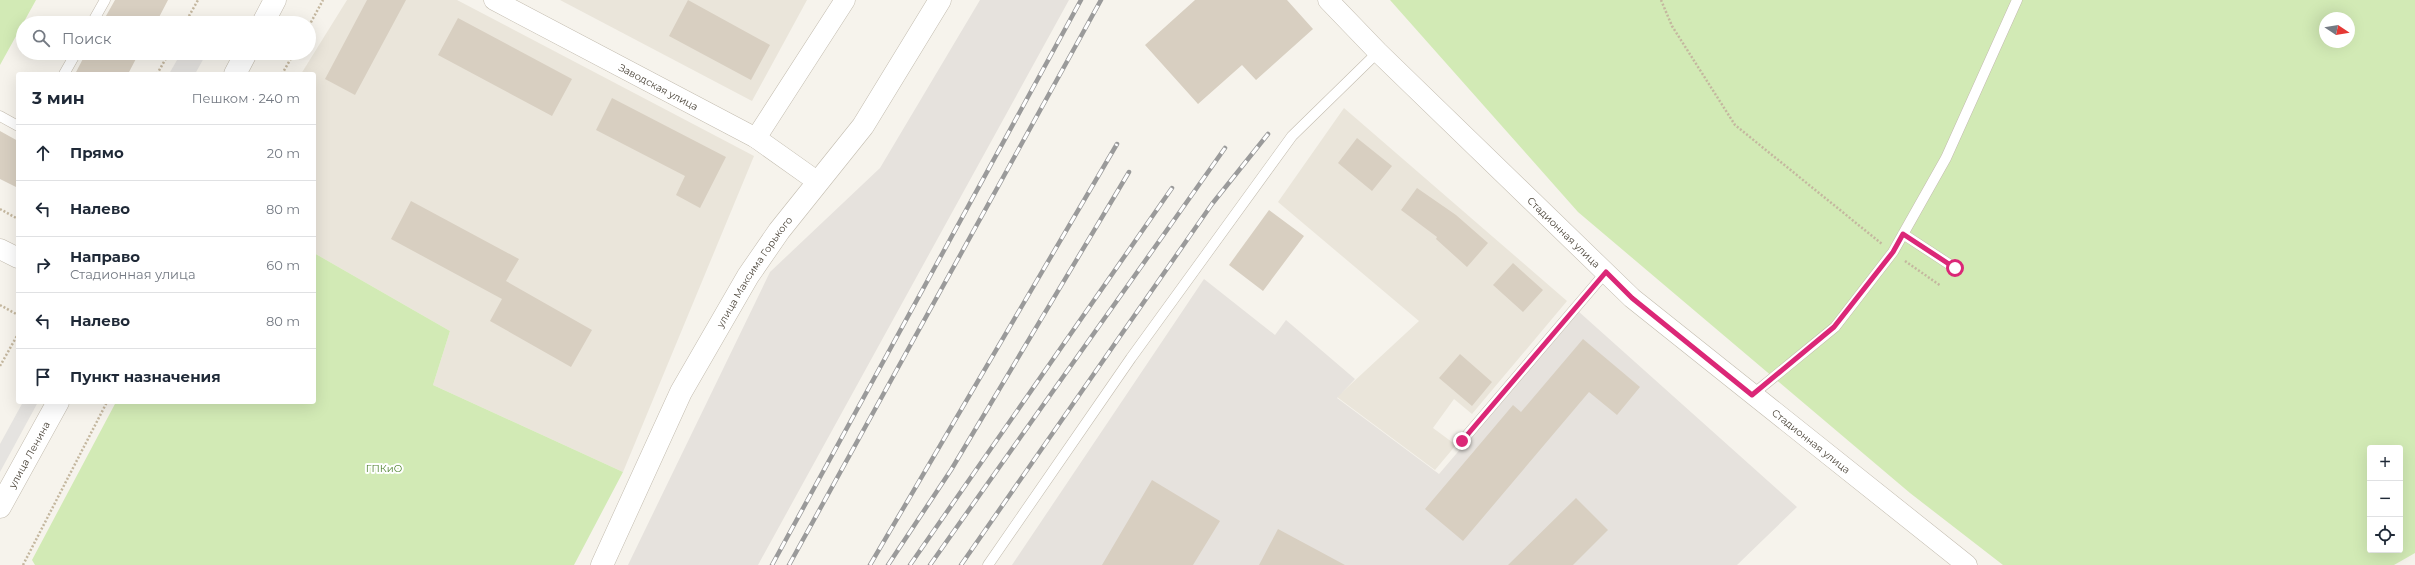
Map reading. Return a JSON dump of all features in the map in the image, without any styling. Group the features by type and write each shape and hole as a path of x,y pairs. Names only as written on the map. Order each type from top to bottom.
{"street":[{"name":"Заводская улица","path":"494,0 756,138 818,182"},
{"path":"756,138 845,0"},
{"name":"улица Максима Горького","path":"602,565 682,392 748,276 818,182 863,126 940,0"},
{"name":"Стадионная улица","path":"1328,0 1378,52 1632,298 1967,565"},
{"path":"266,16 273,1"},
{"path":"236,72 242,60"},
{"path":"0,248 16,257"},
{"name":"улица Ленина","path":"0,507 57,404"}],"lane":[{"path":"96,16 105,0"},
{"path":"1752,395 1834,327 1893,252 1946,158 2017,0"},
{"path":"988,565 1131,358 1292,136 1378,52"},
{"path":"65,72 72,60"},
{"path":"0,116 16,125"},
{"path":"1903,234 1955,268"},
{"path":"1462,441 1606,272"}],"path":[{"path":"189,16 198,0"},
{"path":"315,16 324,0"},
{"path":"1662,0 1672,26 1735,125 1893,252 1941,286"},
{"path":"159,72 165,60"},
{"path":"283,72 290,60"},
{"path":"0,209 16,218"},
{"path":"0,305 16,314"},
{"path":"0,366 16,338"},
{"path":"23,565 106,404"}],"shaded area":[{"path":"347,0 457,0 754,156 623,472 433,385 450,331 316,254 316,72 302,72 310,60 316,60 316,50"},
{"path":"560,0 807,0 752,101"},
{"path":"980,0 1069,0 758,565 628,565 770,272 880,168"},
{"path":"177,60 203,60 196,72 170,72"},
{"path":"1344,108 1567,301 1472,414 1454,399 1433,428 1456,445 1435,470 1337,397 1419,321 1278,202"},
{"path":"1204,279 1275,335 1286,320 1355,379 1337,398 1439,474 1578,311 1797,507 1737,565 1012,565"},
{"path":"22,404 37,404 0,472 0,444"}],"green space":[{"path":"0,0 36,0 27,16 16,16 16,36 0,65"},
{"path":"1390,0 2415,0 2415,553 2394,565 2003,565 1910,493 1578,212"},
{"name":"ГПКиО","path":"316,254 450,331 433,385 623,472 574,565 35,565 32,560 115,404 316,404"}],"building":[{"path":"115,0 168,0 160,16 106,16"},
{"path":"367,0 406,0 355,95 325,79"},
{"path":"688,0 770,45 751,80 669,36"},
{"path":"1195,0 1287,0 1313,29 1256,80 1242,65 1198,104 1145,45"},
{"path":"458,18 572,79 552,116 438,55"},
{"path":"82,60 135,60 129,72 76,72"},
{"path":"612,98 726,157 700,208 676,195 685,176 596,130"},
{"path":"0,131 16,140 16,187 0,179"},
{"path":"1357,138 1392,166 1372,191 1338,163"},
{"path":"1417,188 1456,215 1488,243 1467,267 1436,239 1437,237 1401,210"},
{"path":"411,201 519,259 506,281 592,330 571,367 490,321 502,299 391,239"},
{"path":"1269,210 1304,236 1263,291 1229,265"},
{"path":"1513,263 1543,290 1523,312 1493,285"},
{"path":"1583,339 1640,387 1617,415 1589,392 1463,541 1425,509 1513,405 1521,412"},
{"path":"1460,354 1492,382 1472,406 1439,378"},
{"path":"1152,480 1220,521 1193,565 1102,565"},
{"path":"1576,498 1608,530 1573,565 1508,565"},
{"path":"1278,529 1345,565 1259,565"}],"railway":[{"path":"772,565 1081,0"},
{"path":"789,565 1101,0"},
{"path":"961,565 1212,204 1268,134"},
{"path":"870,565 1117,144"},
{"path":"930,565 1225,148"},
{"path":"888,565 951,470 1129,172"},
{"path":"910,565 1172,188"}],"route":[{"path":"1462,441 1606,272 1632,298 1752,395 1834,327 1893,252 1903,234 1955,268"}]}
